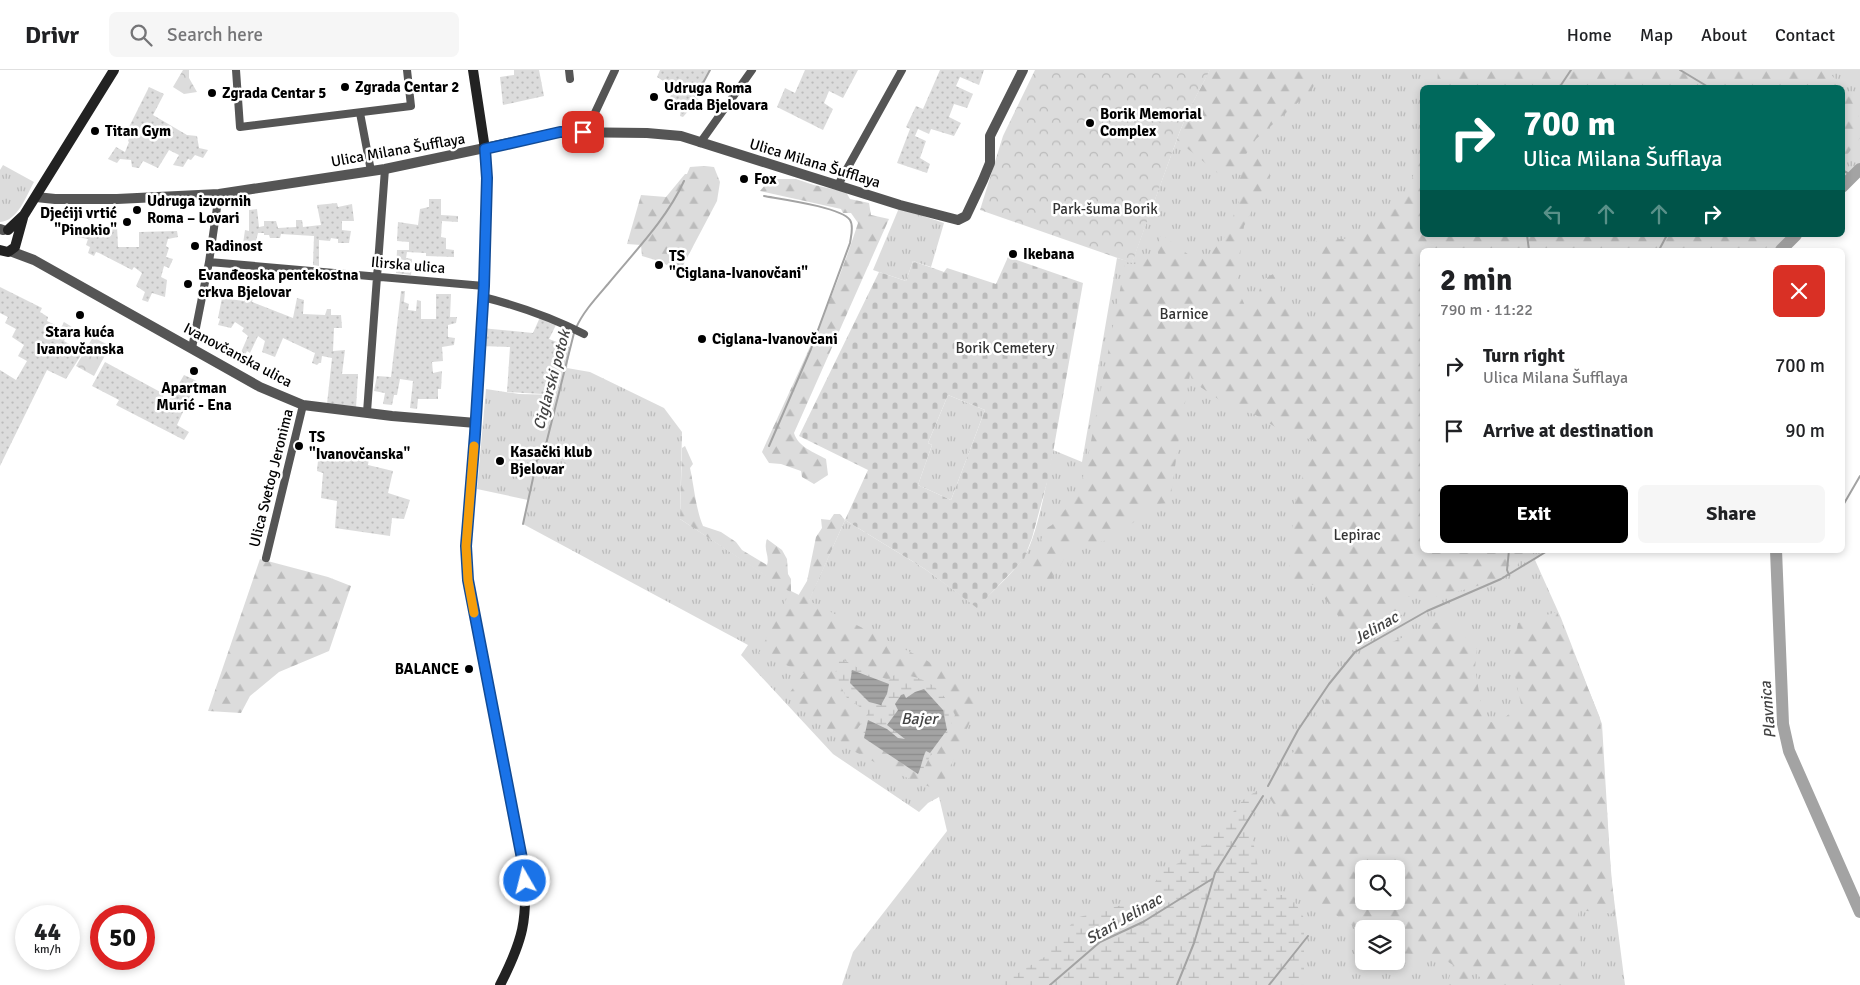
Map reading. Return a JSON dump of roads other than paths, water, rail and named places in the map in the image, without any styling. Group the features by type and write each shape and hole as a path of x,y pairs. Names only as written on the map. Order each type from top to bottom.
{"main road":[{"path":"8,249 24,215 114,70"},
{"path":"473,70 485,149 487,178 484,286 466,546 468,580 524,869 526,894 526,911 521,938 500,985"},
{"path":"3,230 24,215"},
{"path":"3,230 14,233 8,249"}],"street":[{"path":"236,70 240,127 411,106 407,70"},
{"path":"569,70 570,78"},
{"path":"586,132 615,70"},
{"path":"700,143 752,70"},
{"path":"838,185 902,70"},
{"name":"Ulica Milana Šufflaya","path":"36,197 55,199 117,199 219,194 371,171 560,132 648,133 681,136 953,220 962,220 969,211 990,163 990,136 1023,70"},
{"path":"360,113 371,171"},
{"path":"367,412 385,168"},
{"path":"192,348 210,262 219,194"},
{"name":"Ivanovčanska ulica","path":"8,249 34,260 260,387 304,405 476,423"},
{"name":"Ilirska ulica","path":"210,262 484,286"},
{"path":"483,297 518,306 558,321 584,334"},
{"name":"Ulica Svetog Jeronima","path":"266,558 304,405"}],"water":[{"path":"852,670 889,684 887,694 881,705 869,702 850,683"},
{"name":"Bajer","path":"924,689 943,710 947,730 930,753 926,751 918,774 864,738 868,720 887,729 898,738 905,739 887,725 898,710 895,704 901,695 904,694 906,698"}],"waterway":[{"name":"Ciglarski potok","path":"691,105 710,70"},
{"name":"Stari Jelinac","path":"1561,85 1571,70"},
{"path":"1680,70 1705,85"},
{"name":"Plavnica","path":"1845,184 1860,169"},
{"path":"1845,172 1853,176"},
{"name":"Ciglarski potok","path":"576,328 590,305 659,222 684,181"},
{"path":"764,196 810,204 835,211 850,220 852,228 850,243 811,349 769,446"},
{"name":"Stari Jelinac","path":"1527,237 1529,248"},
{"path":"1660,248 1666,237"},
{"name":"Plavnica","path":"1783,248 1794,237"},
{"name":"Ciglarski potok","path":"523,524 537,460 543,456 574,333"},
{"path":"1845,502 1860,476"},
{"name":"Stari Jelinac","path":"1509,553 1507,570 1509,575"},
{"name":"Jelinac","path":"1268,786 1298,730 1329,684 1355,652 1427,611 1501,579 1544,553"},
{"name":"Plavnica","path":"1776,553 1783,724 1789,751 1860,912"},
{"name":"Jelinac","path":"1177,985 1194,943 1215,873 1263,796"},
{"name":"Stari Jelinac","path":"1050,985 1100,942 1143,922 1212,879"},
{"path":"1269,985 1308,936"}],"place":[{"name":"Zgrada Centar 2","path":"345,87"},
{"name":"Zgrada Centar 5","path":"212,93"},
{"name":"Udruga Roma Grada Bjelovara","path":"654,97"},
{"name":"Borik Memorial Complex","path":"1090,123"},
{"name":"Titan Gym","path":"95,131"},
{"name":"Fox","path":"744,179"},
{"name":"Udruga izvornih Roma – Lovari","path":"137,210"},
{"name":"Djećiji vrtić \"Pinokio\"","path":"127,222"},
{"name":"Radinost","path":"195,246"},
{"name":"Ikebana","path":"1013,254"},
{"name":"TS \"Ciglana-Ivanovčani\"","path":"659,265"},
{"name":"Evanđeoska pentekostna crkva Bjelovar","path":"188,284"},
{"name":"Stara kuća Ivanovčanska","path":"80,315"},
{"name":"Ciglana-Ivanovčani","path":"702,339"},
{"name":"Apartman Murić - Ena","path":"194,371"},
{"name":"TS \"Ivanovčanska\"","path":"299,446"},
{"name":"Kasački klub Bjelovar","path":"500,461"},
{"name":"BALANCE","path":"469,669"}],"park label":[{"name":"Park-šuma Borik","path":"1105,209"},
{"name":"Barnice","path":"1184,314"},
{"name":"Borik Cemetery","path":"1005,348"},
{"name":"Lepirac","path":"1357,535"}]}
